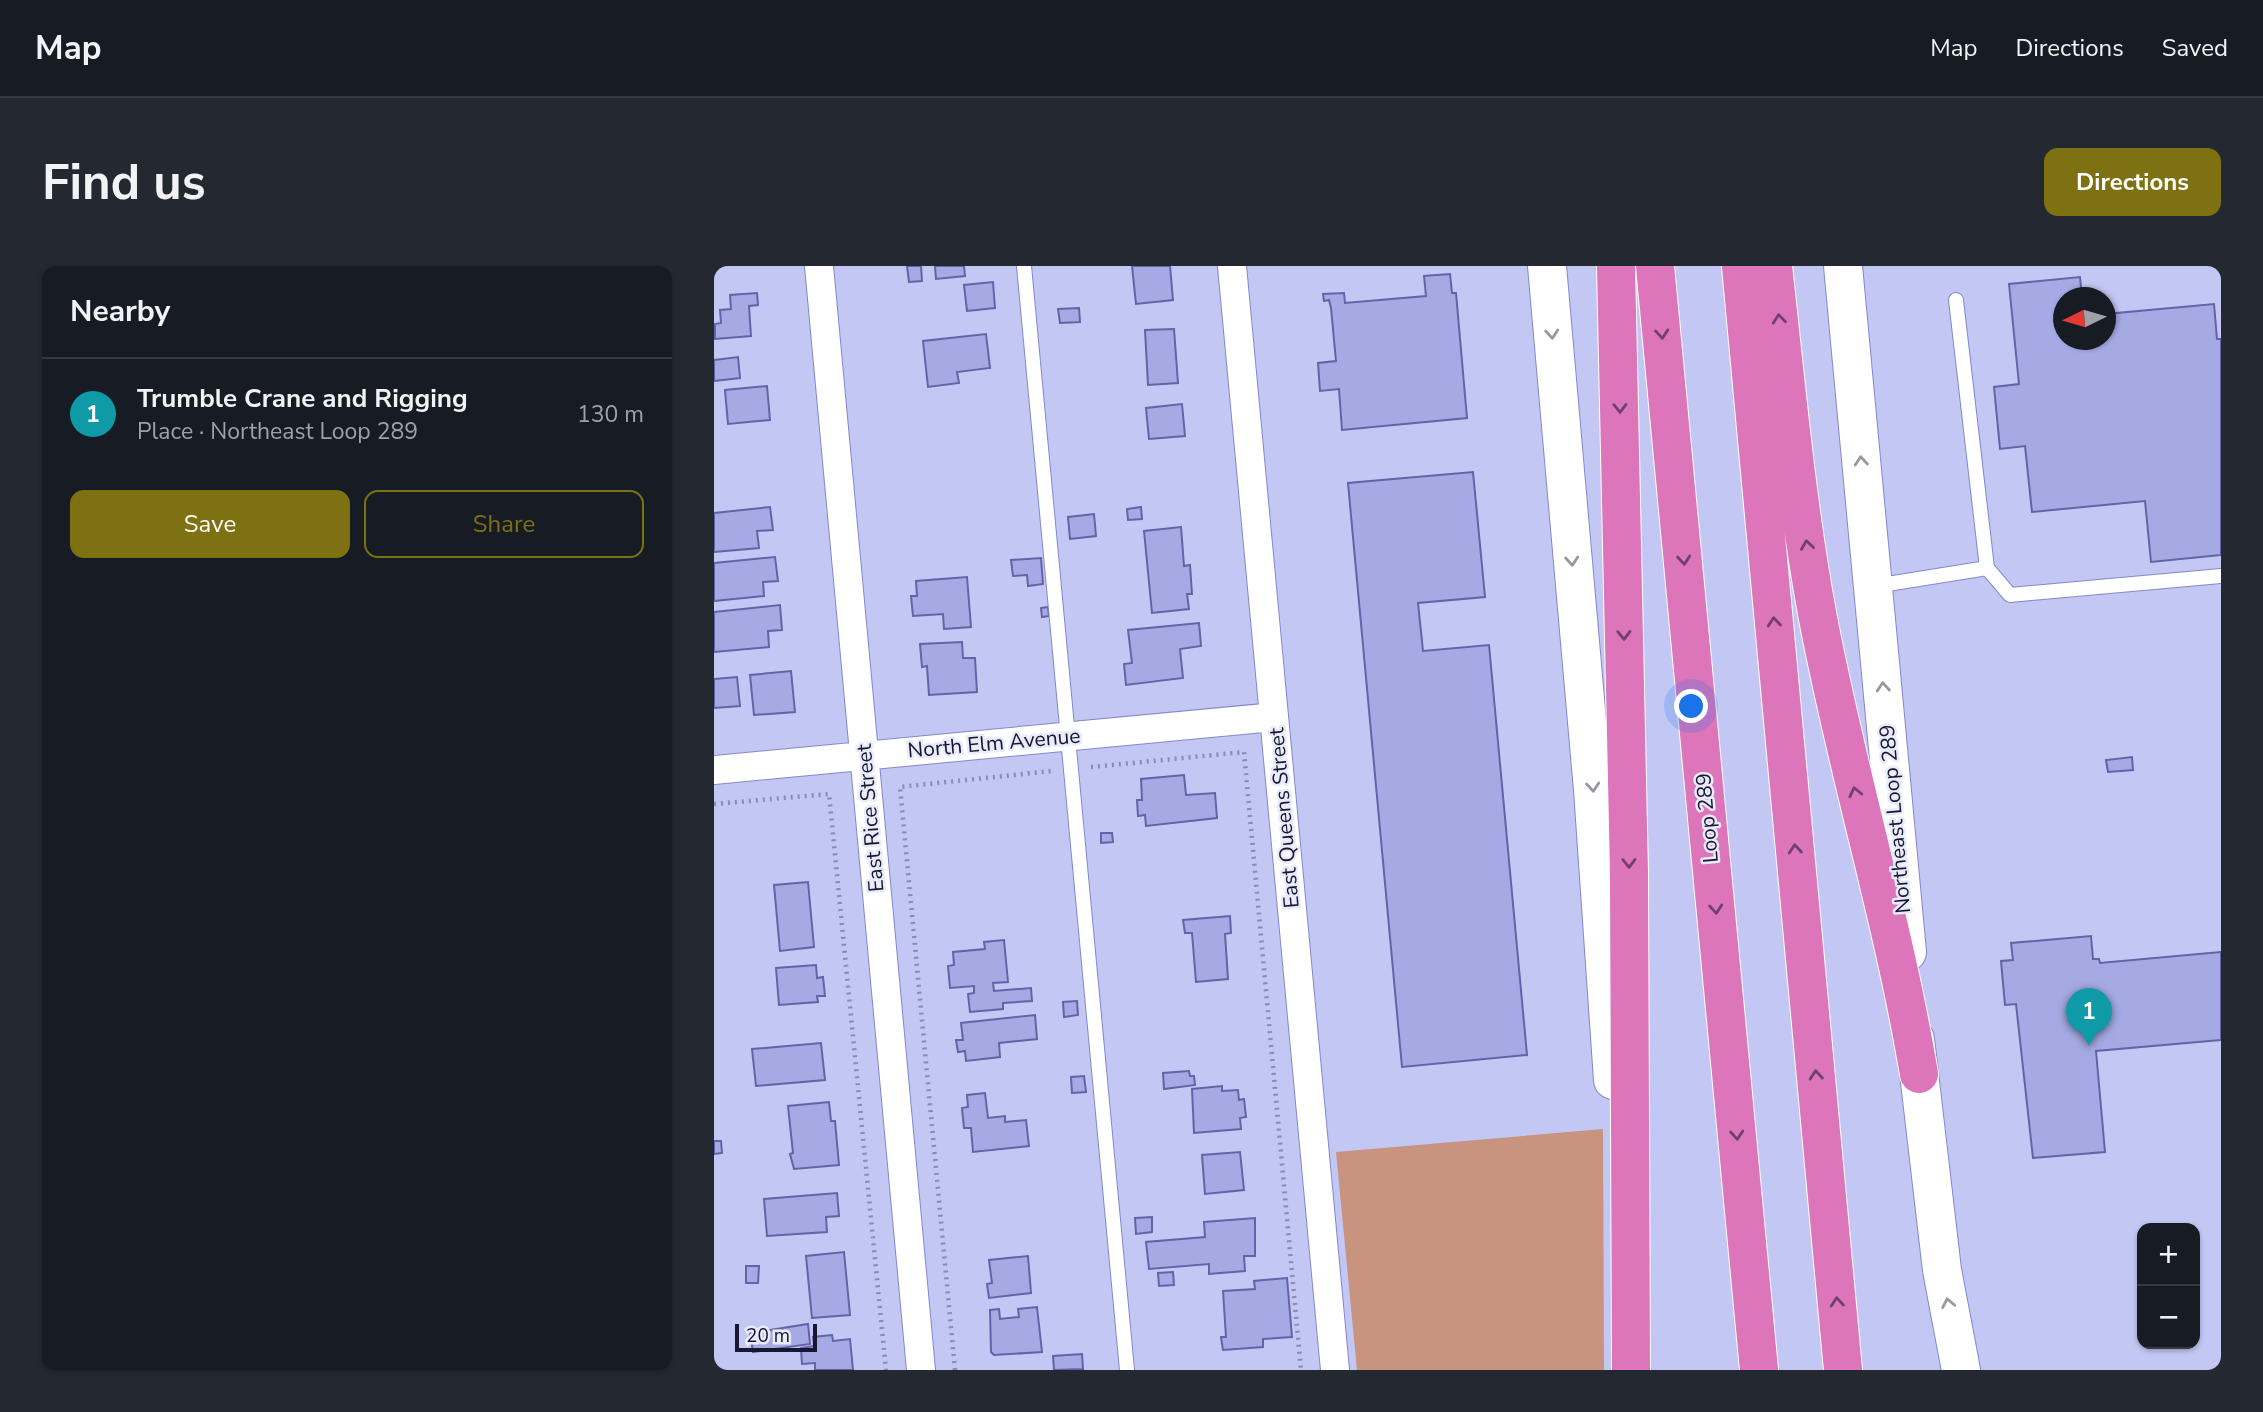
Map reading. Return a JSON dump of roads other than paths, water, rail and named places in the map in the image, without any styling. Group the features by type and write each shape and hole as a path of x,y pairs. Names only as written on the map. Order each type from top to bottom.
{"highway":[{"path":"1616,266 1629,860 1630,1370"},
{"name":"Loop 289","path":"1656,266 1759,1370"},
{"path":"1741,266 1843,1370"},
{"path":"1773,266 1817,611 1877,885 1903,982 1919,1074"}],"main road":[{"path":"1547,266 1609,990 1630,1370"},
{"name":"Northeast Loop 289","path":"1843,266 1919,1074 1942,1270 1961,1370"}],"street":[{"name":"East Rice Street","path":"819,266 921,1370"},
{"name":"East Queens Street","path":"1232,266 1335,1370"},
{"name":"North Elm Avenue","path":"714,770 1274,717"}],"lane":[{"path":"1024,266 1127,1370"},
{"path":"1956,300 1987,568 2010,595 2221,576"},
{"path":"1873,587 1987,568"}],"place":[{"name":"Trumble Crane and Rigging","path":"2089,1046"}]}
